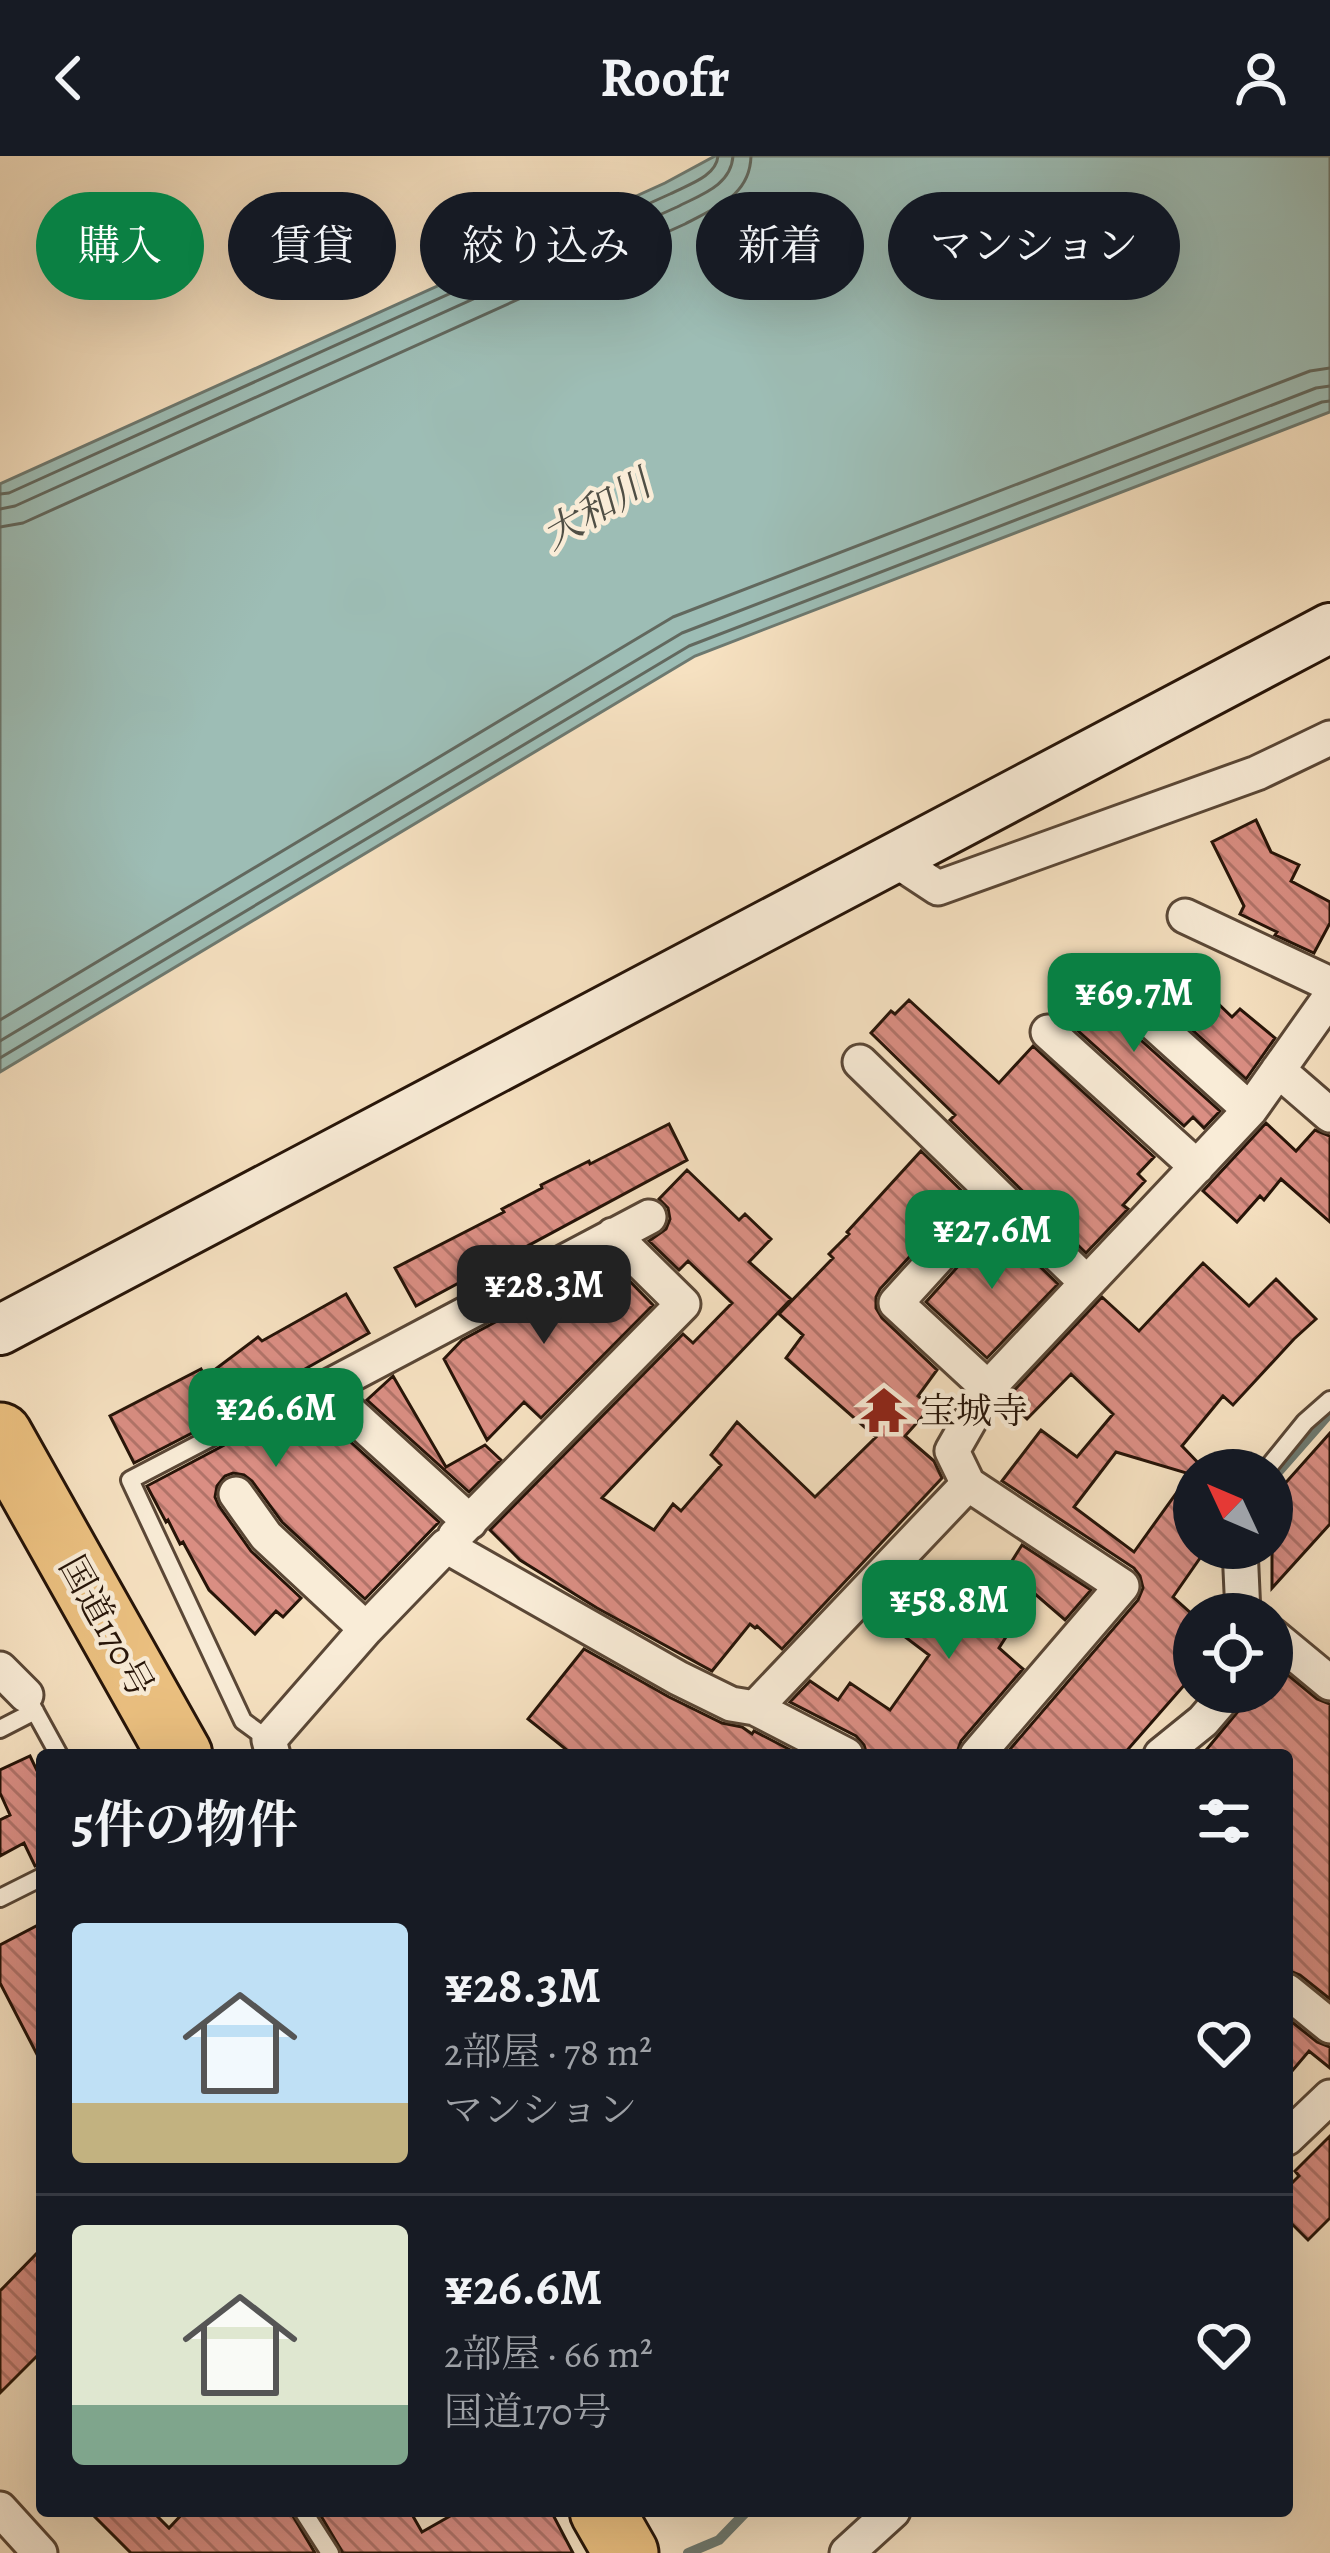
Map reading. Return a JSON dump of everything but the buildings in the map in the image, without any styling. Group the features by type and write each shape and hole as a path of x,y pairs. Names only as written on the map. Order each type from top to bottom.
{"highway":[{"name":"国道170号","path":"0,1435 177,1749"},
{"path":"605,2517 626,2553"}],"street":[{"path":"0,1330 1330,628"},
{"path":"894,859 938,888 1258,773 1330,738"},
{"path":"1185,916 1330,985"},
{"path":"982,1749 1122,1586 968,1484 952,1451 988,1388 1250,1110 1330,997"},
{"path":"1128,1000 1250,1110"},
{"path":"1048,1032 1197,1168"},
{"path":"860,1062 1088,1282"},
{"path":"1278,1070 1330,1115"},
{"path":"988,1388 896,1303 995,1194"},
{"path":"470,1522 323,1389 649,1217"},
{"path":"271,1748 367,1629 683,1304 613,1235"},
{"path":"755,1708 968,1484"},
{"path":"236,1494 266,1536 367,1629"},
{"path":"446,1546 678,1678 731,1704 755,1708 834,1749"},
{"path":"1293,1653 1330,1683"},
{"path":"0,1669 30,1703"},
{"path":"1168,1749 1210,1713"},
{"path":"1293,1995 1330,2026"},
{"path":"1293,2132 1330,2096"},
{"path":"0,2510 40,2553"},
{"path":"847,2553 886,2517"}],"lane":[{"path":"1283,1449 1330,1400"},
{"path":"239,1423 130,1480 243,1721 271,1748"},
{"path":"0,1729 30,1703 56,1749"},
{"path":"0,1898 36,1880"},
{"path":"306,2517 330,2553"}],"water":[{"name":"大和川","path":"715,156 1330,156 1330,412 695,656 0,1072 0,484 420,294 420,300 672,300 672,192 645,192"}],"waterway":[{"path":"1293,1455 1330,1413"},
{"path":"688,2553 719,2540 741,2517"}],"place":[{"name":"宝城寺","path":"884,1410"}]}
